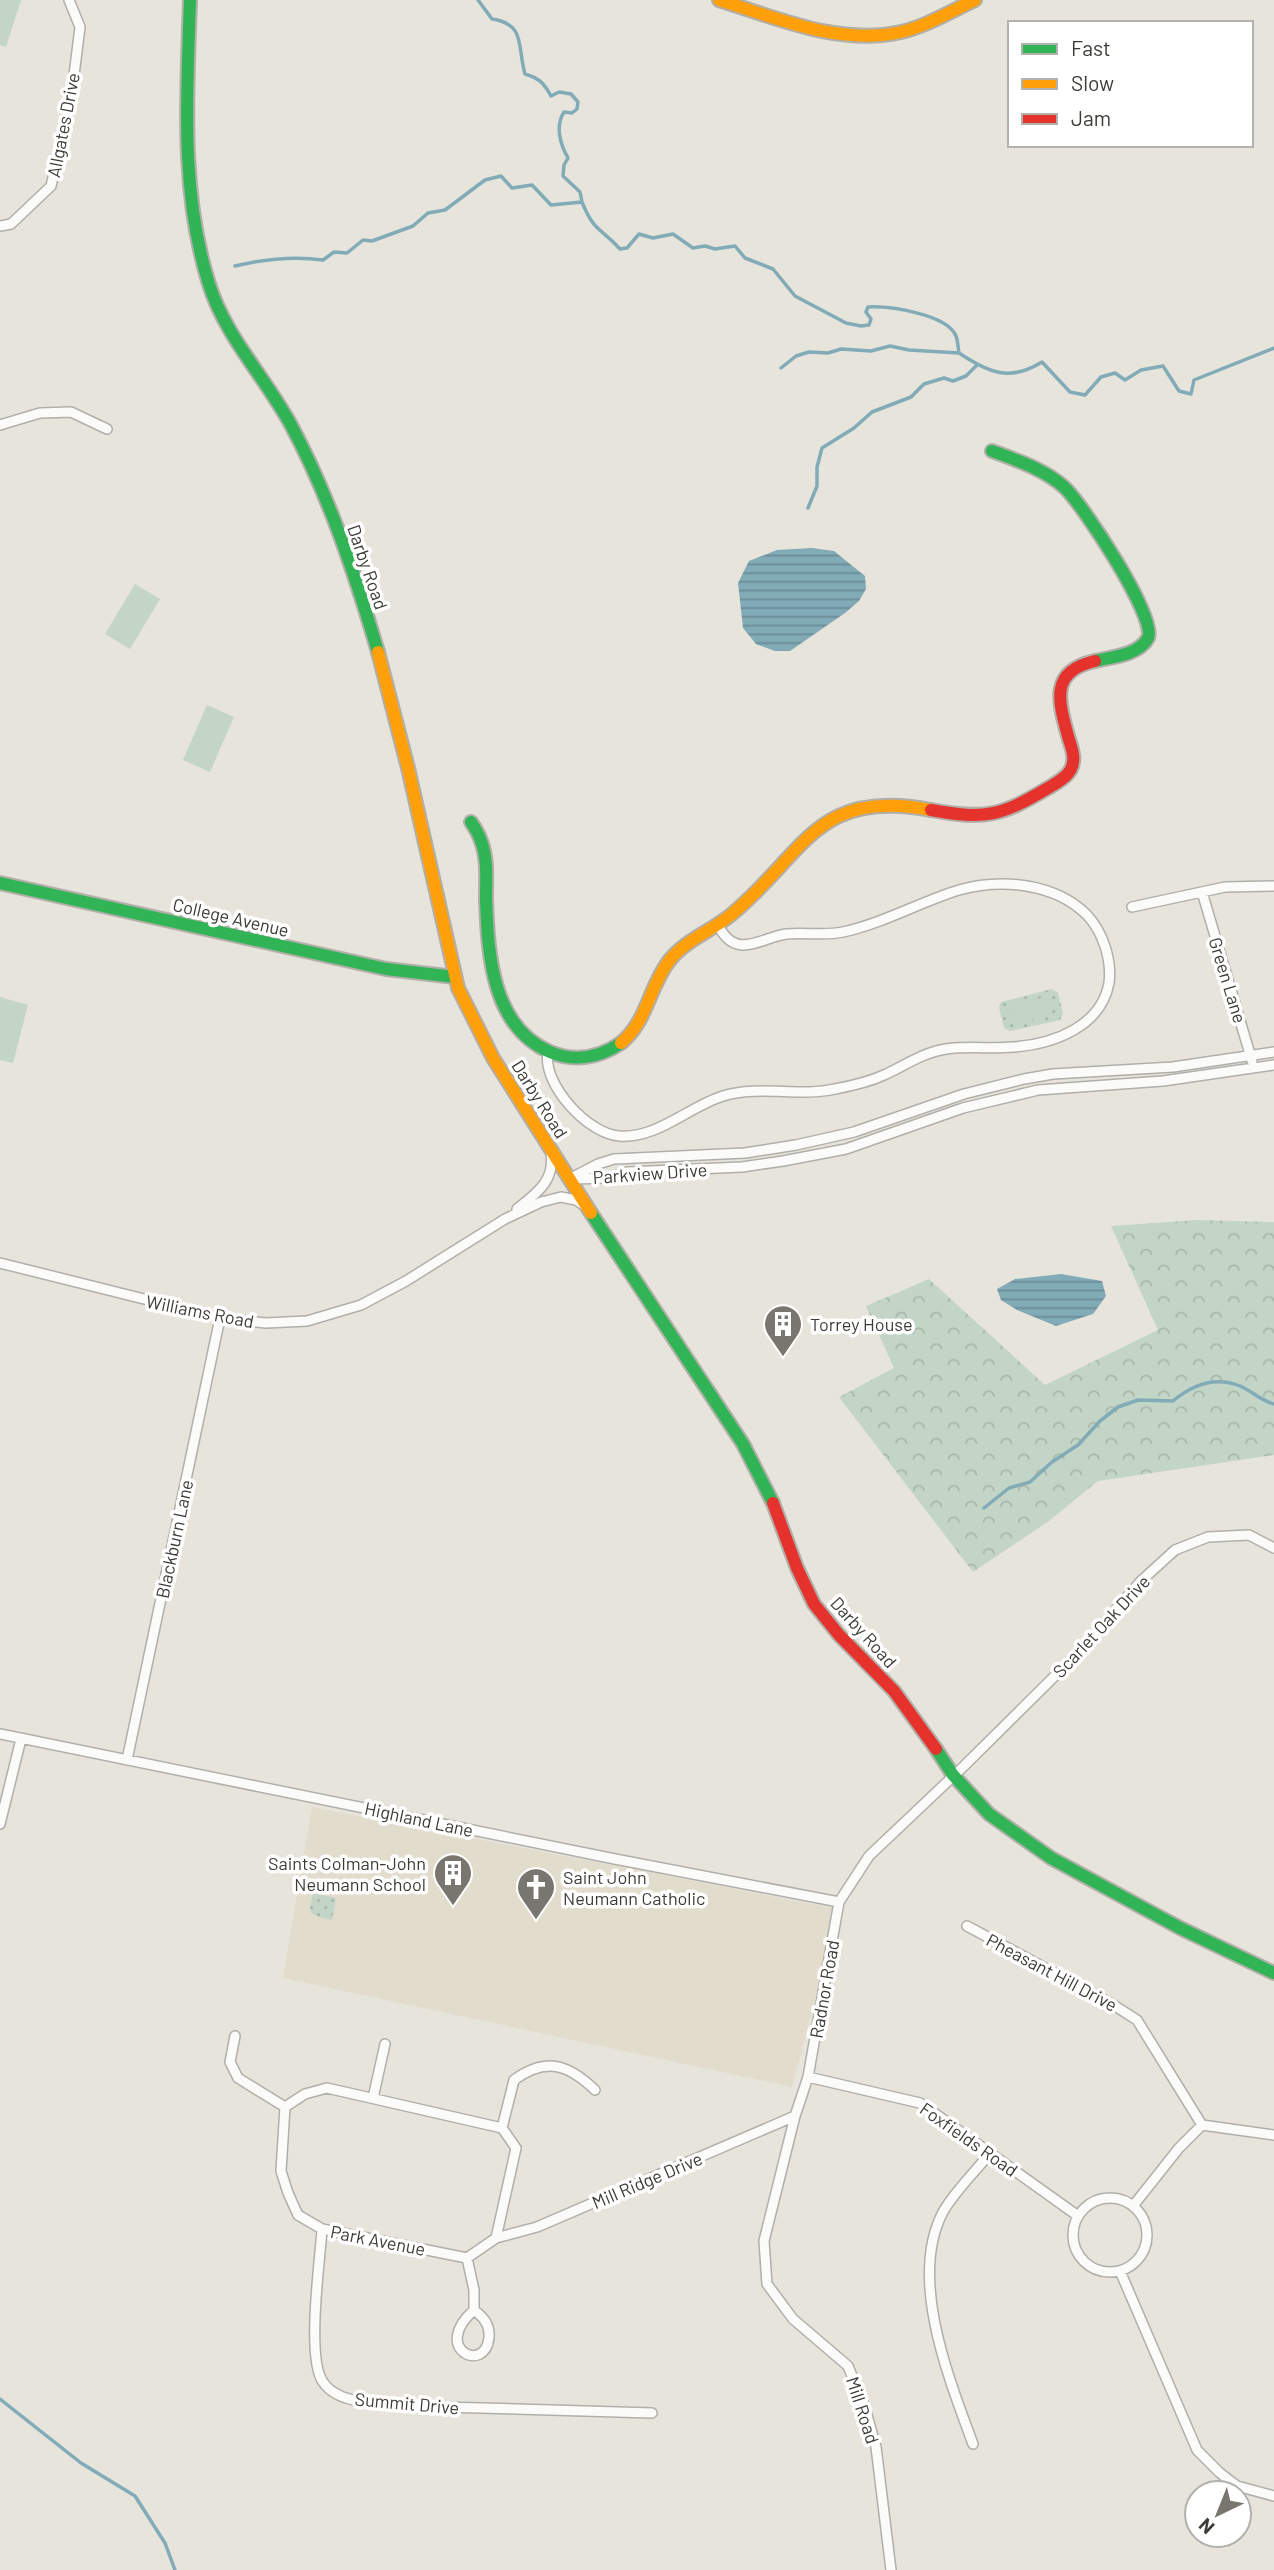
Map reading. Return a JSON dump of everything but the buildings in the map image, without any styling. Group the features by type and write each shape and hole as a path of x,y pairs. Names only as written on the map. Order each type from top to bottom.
{"main road":[{"name":"Darby Road","path":"190,0 187,172 197,236 209,280 225,323 270,389 303,447 346,552 384,668 455,976 469,1014 487,1047 569,1179 748,1453 772,1500 797,1568 814,1604 839,1635 894,1691 953,1776 989,1814 1051,1858 1180,1928 1274,1973"},
{"path":"719,0 818,30 863,36 891,34 916,28 975,0"},
{"path":"471,822 481,839 485,856 489,962 496,989 512,1021 535,1046 548,1053 569,1058 586,1057 598,1055 630,1034 669,961 681,948 734,912 784,861 828,822 852,810 886,802 963,815 992,814 1018,806 1062,779 1072,770 1074,760 1059,694 1063,678 1078,665 1132,652 1146,642 1150,631 1141,607 1074,498 1054,479 992,451"},
{"name":"College Avenue","path":"0,883 386,970 455,976"}],"street":[{"name":"Allgates Drive","path":"0,226 11,224 51,186 71,99 80,27 69,0"},
{"path":"0,425 40,413 71,412 107,429"},
{"path":"548,1053 549,1074 581,1117 599,1130 618,1136 632,1135 672,1121 722,1096 764,1091 832,1090 881,1077 936,1051 1014,1047 1065,1035 1084,1023 1097,1009 1106,993 1110,972 1100,933 1087,916 1060,897 1030,887 989,885 963,889 841,933 785,934 757,944 734,942 722,934 718,925"},
{"path":"1132,907 1225,887 1274,886"},
{"name":"Green Lane","path":"1202,892 1254,1069"},
{"name":"Parkview Drive","path":"569,1179 614,1159 721,1155 796,1146 838,1136 995,1085 1053,1074 1153,1068 1274,1052"},
{"name":"Parkview Drive","path":"569,1179 606,1178 627,1172 722,1168 783,1161 841,1150 963,1108 1038,1090 1155,1082 1274,1065"},
{"path":"1153,1068 1155,1082"},
{"path":"838,1136 841,1150"},
{"name":"Williams Road","path":"0,1263 220,1318 266,1323 307,1321 361,1305 406,1281 505,1219 538,1193 548,1180 552,1168 551,1149"},
{"path":"721,1155 722,1168"},
{"name":"Williams Road","path":"505,1219 541,1202 561,1197 576,1200 588,1208"},
{"name":"Blackburn Lane","path":"127,1760 220,1318"},
{"name":"Scarlet Oak Drive","path":"953,1776 1080,1651 1141,1581 1175,1550 1208,1537 1249,1535 1274,1548"},
{"name":"Highland Lane","path":"0,1734 601,1857 839,1902"},
{"path":"0,1824 21,1739"},
{"name":"Radnor Road","path":"764,2241 795,2116 808,2077 839,1902 869,1856 953,1776"},
{"name":"Pheasant Hill Drive","path":"967,1926 1112,2004 1136,2020 1202,2125"},
{"path":"235,2036 230,2062 238,2078 285,2107 305,2094 327,2088 502,2128 516,2148 496,2238"},
{"path":"373,2098 385,2044"},
{"path":"502,2128 514,2080 528,2070 551,2065 581,2077 595,2090"},
{"name":"Foxfields Road","path":"808,2077 920,2103 1078,2216"},
{"name":"Park Avenue","path":"285,2107 281,2171 298,2215 323,2229 467,2258"},
{"name":"Mill Ridge Drive","path":"467,2258 496,2238 537,2227 795,2116"},
{"path":"1133,2206 1179,2148 1202,2125 1274,2135"},
{"path":"973,2444 947,2375 933,2307 930,2267 934,2237 944,2211 990,2153"},
{"path":"1103,2199 1115,2199 1133,2206 1145,2225 1146,2245 1138,2260 1120,2271 1096,2270 1081,2258 1073,2239 1078,2216 1084,2208 1103,2199"},
{"name":"Summit Drive","path":"323,2229 316,2306 316,2363 321,2381 340,2396 358,2401 419,2407 652,2413"},
{"name":"Mill Road","path":"764,2241 767,2284 793,2319 848,2366 865,2407 876,2447 891,2570"},
{"path":"467,2258 474,2290 474,2310 485,2321 489,2336 484,2350 474,2356 467,2356 459,2348 456,2337 460,2323 474,2310"},
{"path":"1120,2271 1197,2450 1237,2486 1274,2496"}],"shaded area":[{"path":"312,1807 832,1908 836,1921 792,2087 283,1978"}],"green space":[{"path":"0,0 21,0 6,47 0,45"},
{"path":"135,584 160,599 130,649 105,634"},
{"path":"207,705 234,717 210,772 183,760"},
{"path":"1052,989 1058,993 1063,1014 1060,1020 1010,1031 1004,1028 999,1007 1001,1002"},
{"path":"0,997 28,1005 13,1063 0,1060"},
{"path":"1047,997 1051,1015 1013,1024 1009,1005"},
{"path":"1197,1220 1274,1222 1274,1455 1098,1481 1049,1521 973,1572 839,1397 894,1368 866,1306 929,1279 1045,1385 1158,1330 1111,1226"},
{"path":"313,1893 336,1898 332,1920 311,1913"}],"water":[{"path":"812,548 834,551 865,576 866,589 859,601 790,651 775,651 756,644 743,628 738,583 749,561 777,550"},
{"path":"1061,1274 1102,1281 1106,1296 1093,1314 1056,1326 1017,1310 1001,1300 997,1289 1015,1279"}],"waterway":[{"path":"478,0 492,19 503,22 515,31 525,74 541,82 551,96 559,92 571,94 578,102 577,109 572,113 564,112 559,129 568,158 563,176 580,192 582,202"},
{"path":"235,266 279,259 323,260 334,252 347,253 363,240 372,241 413,226 428,213 445,210 485,180 501,176 512,188 532,185 551,205 582,202 594,225 620,249 627,248 639,234 653,238 673,234 693,248 735,246 745,258 773,269 795,296 846,323 869,325 871,319 866,312 868,307 903,310 930,317 950,328 956,336 959,353 980,366 1010,373 1020,372 1042,362 1070,392 1085,395 1101,377 1115,373 1125,380 1141,370 1163,366 1179,391 1191,394 1194,380 1274,348"},
{"path":"781,368 796,356 841,349 871,351 890,346 959,353"},
{"path":"808,508 817,486 817,467 822,448 854,428 872,412 911,397 924,384 944,378 953,381 966,376 977,365"},
{"path":"984,1508 1009,1488 1030,1482 1052,1462 1078,1445 1100,1421 1118,1407 1138,1400 1173,1401 1188,1390 1213,1382 1240,1386 1274,1404"},
{"path":"0,2399 81,2463 135,2496 165,2543 175,2570"}],"traffic: fast":[{"path":"190,0 187,107 189,179 193,214 209,284 225,321 281,407 305,452 329,507 378,652"},
{"path":"992,451 1039,470 1064,487 1101,537 1131,586 1148,627 1148,638 1138,648 1095,661"},
{"path":"471,822 485,855 487,921 492,965 497,987 516,1025 531,1041 550,1052 568,1057 595,1055 621,1043"},
{"path":"0,883 386,969 455,977"},
{"path":"591,1213 743,1444 773,1503"},
{"path":"936,1749 953,1775 989,1814 1051,1858 1180,1928 1274,1973"}],"traffic: slow":[{"path":"719,0 808,28 855,35 901,32 930,22 975,0"},
{"path":"378,652 408,768 458,988 493,1058 591,1213"},
{"path":"621,1043 637,1025 662,971 675,954 732,914 816,830 837,817 862,808 892,806 931,810"}],"traffic: jam":[{"path":"931,810 966,815 1005,810 1064,778 1072,767 1073,756 1062,711 1061,689 1070,672 1095,661"},
{"path":"773,1503 797,1568 814,1604 839,1635 894,1691 936,1749"}],"place":[{"name":"Torrey House","path":"783,1358"},
{"name":"Saints Colman-John Neumann School","path":"453,1907"},
{"name":"Saint John Neumann Catholic","path":"536,1921"}]}
